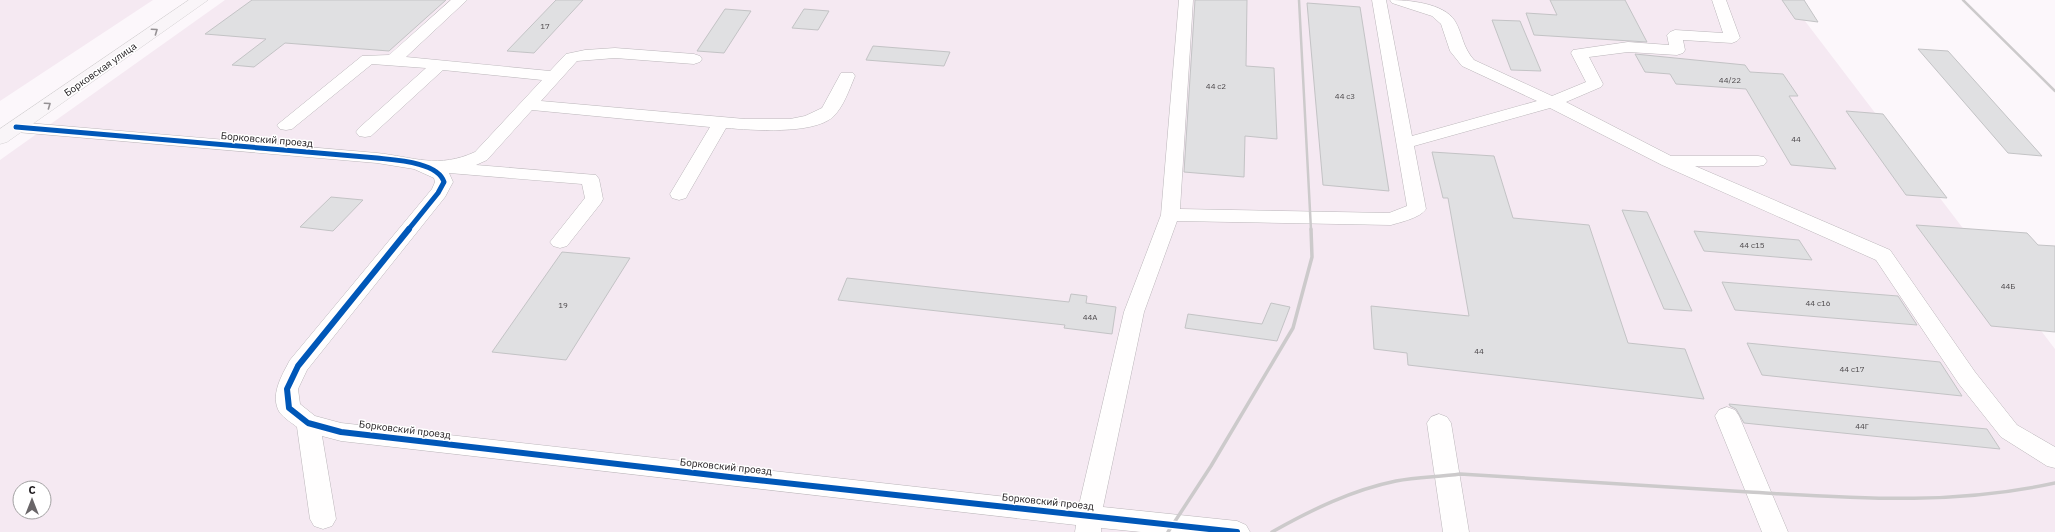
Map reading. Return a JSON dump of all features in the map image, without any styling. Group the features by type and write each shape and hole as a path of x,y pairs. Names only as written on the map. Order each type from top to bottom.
{"main road":[{"name":"Борковская улица","path":"4,128 178,0"},
{"name":"Борковская улица","path":"4,128 200,0"}],"street":[{"path":"393,60 460,0"},
{"path":"1089,524 1134,312 1170,214 1186,0"},
{"path":"1170,214 1391,219 1416,209 1378,0"},
{"path":"1397,0 1437,13 1448,22 1458,51 1468,63 1552,102 1668,161 1884,255 1967,378 2010,431 2055,459"},
{"path":"1405,143 1552,102 1595,84 1579,53 1628,47 1677,50 1675,35 1732,38 1719,0"},
{"path":"431,168 464,164 481,156 527,104 572,57 589,53 694,59"},
{"path":"286,125 368,59 393,60 553,76"},
{"path":"365,132 438,65"},
{"path":"527,104 722,122 774,125 812,121 825,114 832,105 847,76"},
{"path":"679,194 722,122"},
{"name":"Борковский проезд","path":"4,128 377,158 409,162 431,168 442,174 444,179 443,185 298,366 287,389 289,408 308,423 341,432 746,479 1089,524 1237,532"},
{"path":"1668,161 1758,161"},
{"path":"431,168 590,179 594,199 560,242"},
{"path":"1727,416 1775,532"},
{"path":"308,423 323,519"},
{"path":"1439,423 1456,532"}],"shaded area":[{"path":"0,0 153,0 0,101"},
{"path":"225,0 1789,0 2055,349 2055,532 0,532 0,160"}],"building":[{"path":"252,0 446,0 389,51 285,43 254,67 232,65 266,39 205,34"},
{"path":"556,0 583,0 534,53 507,51"},
{"path":"1195,0 1247,0 1246,66 1274,68 1277,139 1245,136 1244,177 1184,172"},
{"path":"1550,0 1625,0 1647,42 1534,35 1526,13 1557,15"},
{"path":"1782,0 1804,0 1818,22 1795,19"},
{"path":"1307,3 1360,7 1389,191 1323,185"},
{"path":"725,9 751,11 724,53 697,51"},
{"path":"804,9 829,11 818,30 792,28"},
{"path":"1492,20 1520,21 1541,71 1511,70"},
{"path":"873,46 950,52 944,66 866,60"},
{"path":"1918,49 1948,51 2042,156 2008,153"},
{"path":"1635,54 1745,65 1750,72 1783,74 1798,96 1789,96 1836,169 1791,165 1746,89 1676,84 1670,74 1645,72"},
{"path":"1846,111 1883,114 1947,198 1906,195"},
{"path":"1432,152 1494,156 1513,218 1589,225 1628,343 1685,349 1704,399 1408,365 1407,353 1374,349 1371,306 1469,316 1448,198 1443,198"},
{"path":"331,197 363,200 333,231 300,227"},
{"path":"1622,210 1647,212 1692,311 1664,309"},
{"path":"1916,225 2027,233 2038,245 2055,246 2055,332 1991,326"},
{"path":"1694,231 1799,240 1812,260 1704,251"},
{"path":"562,252 630,258 566,360 492,352"},
{"path":"847,278 1069,302 1071,294 1087,296 1086,303 1116,307 1112,334 1064,328 1065,325 838,300"},
{"path":"1722,282 1898,296 1917,325 1735,310"},
{"path":"1271,303 1290,307 1277,341 1185,328 1188,314 1262,324"},
{"path":"1747,343 1940,362 1962,396 1762,375"},
{"path":"1729,404 1987,429 2000,449 1744,423 1736,409"}],"railway":[{"path":"1299,0 1311,230"},
{"path":"1963,0 2055,91"},
{"path":"1168,532 1211,466 1293,328 1312,257 1311,229"},
{"path":"1272,532 1302,516 1348,495 1380,485 1396,481 1460,474 1865,498 1940,498 1978,495 2055,483"}],"cycle path":[{"path":"16,127 377,158 427,167 436,171 442,176 444,182 438,193 298,366 287,389 289,408 308,423 341,432 738,478 1237,532"}]}
